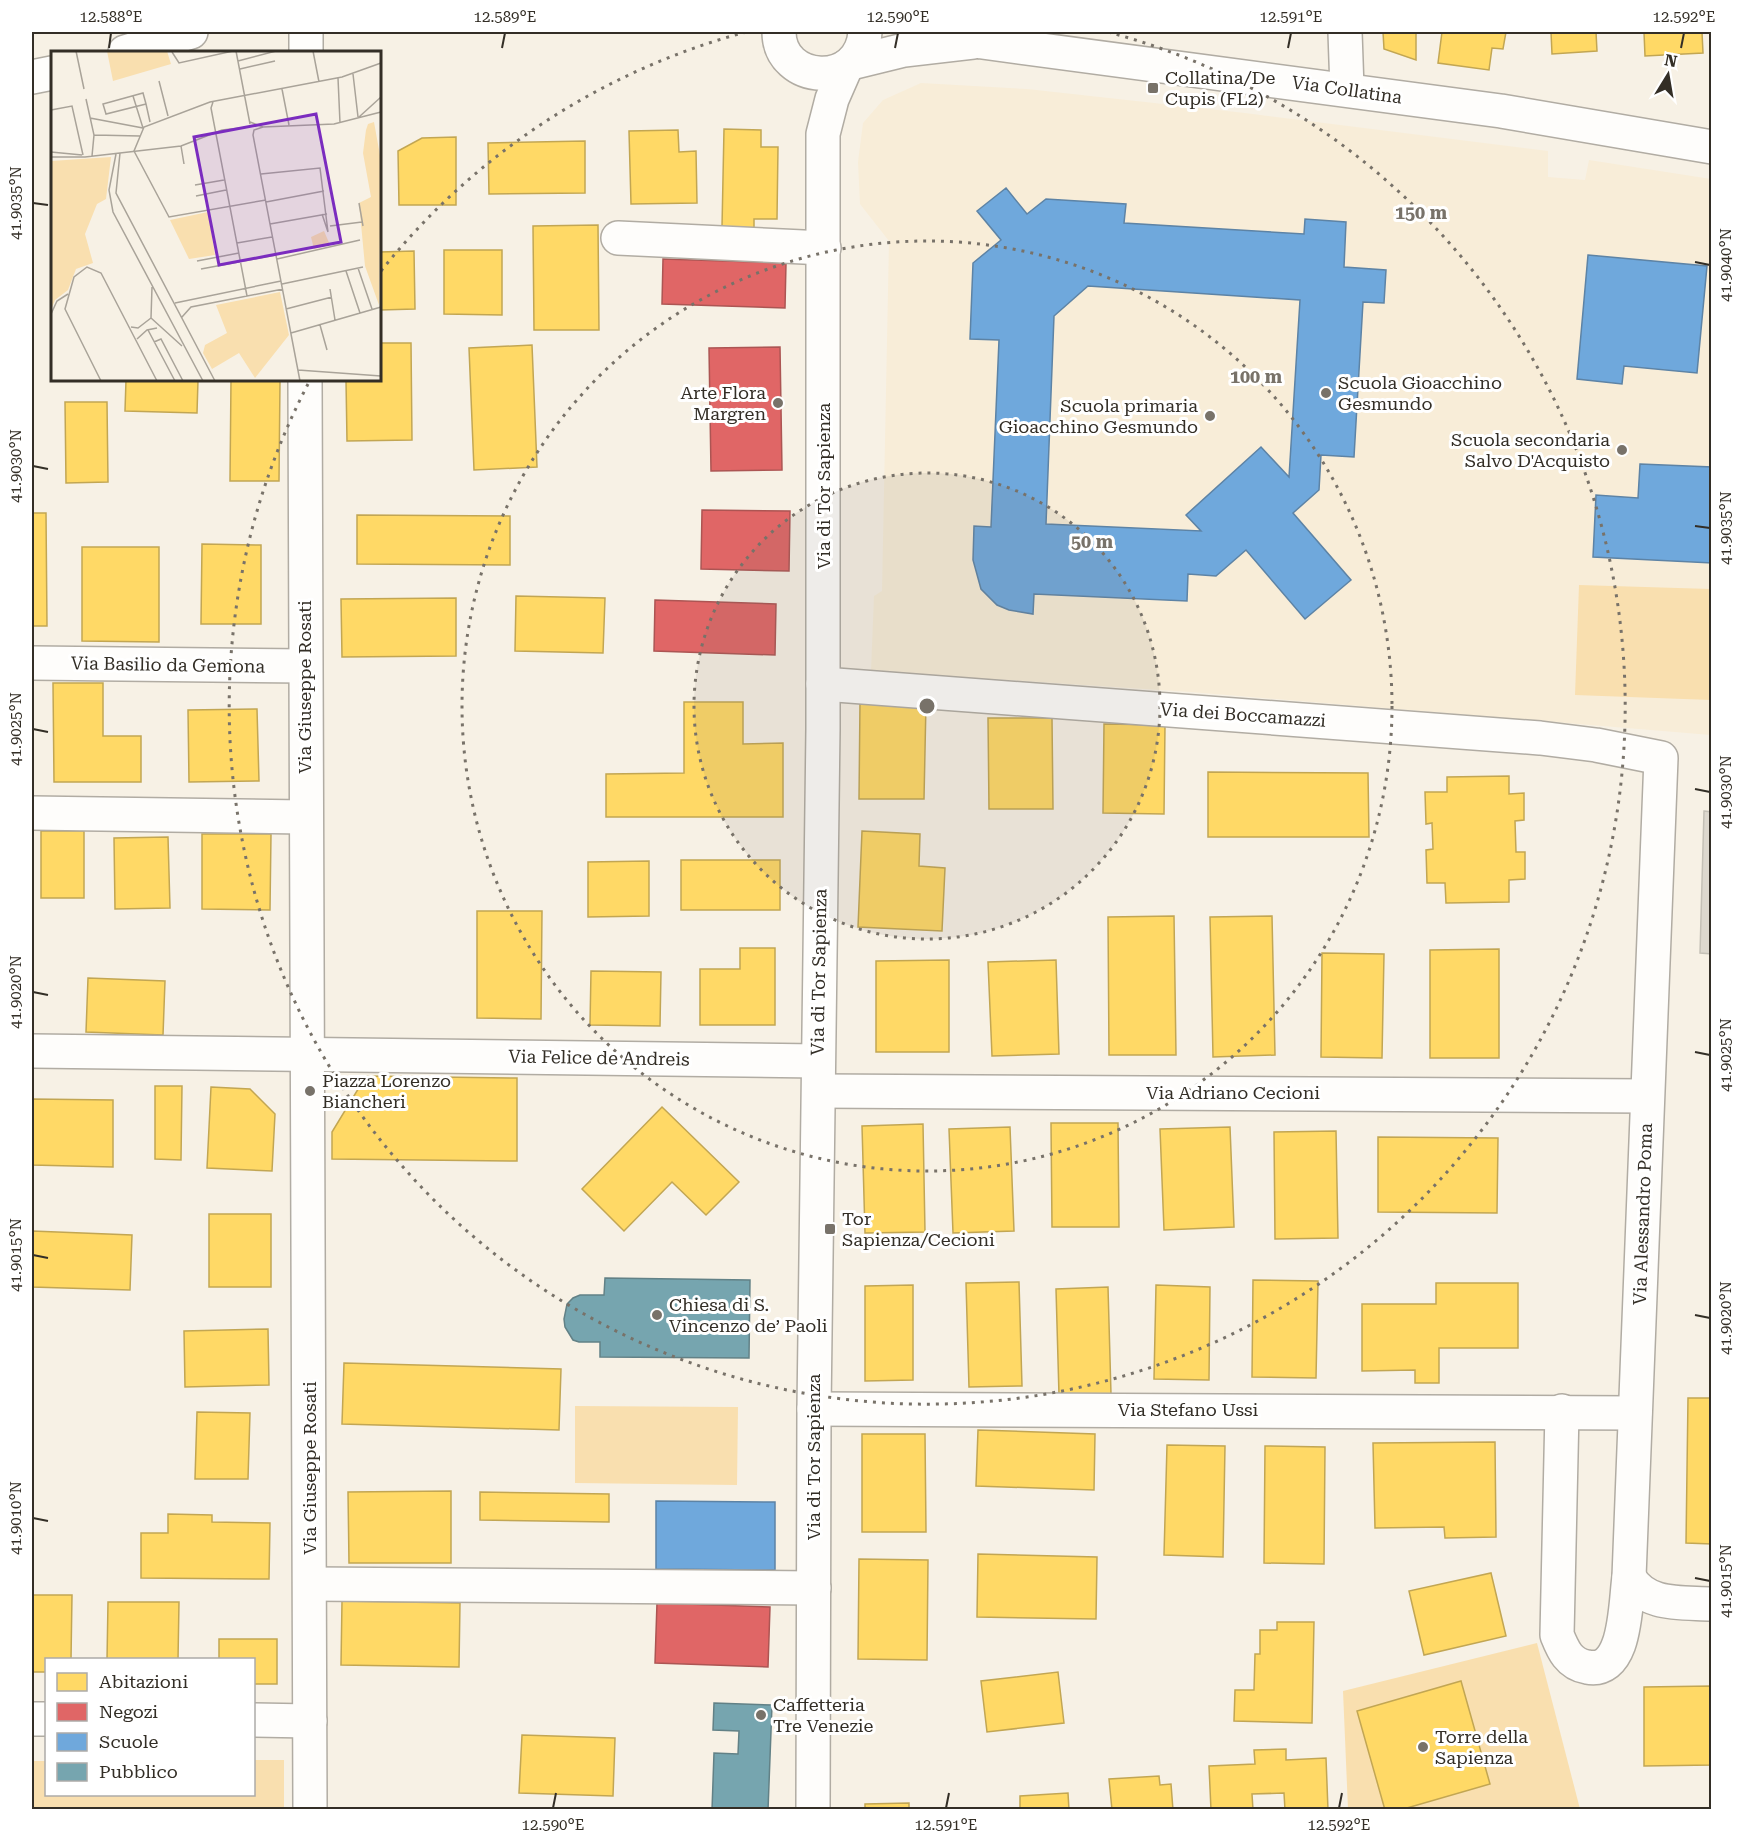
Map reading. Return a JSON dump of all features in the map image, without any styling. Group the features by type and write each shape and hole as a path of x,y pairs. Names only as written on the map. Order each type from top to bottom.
{"street":[{"path":"128,51 191,32"},
{"path":"306,32 306,51"},
{"path":"824,134 832,99 848,65 860,52 865,32"},
{"path":"945,32 982,42"},
{"path":"1345,32 1347,90"},
{"path":"779,44 807,71 820,74 833,73 848,65 904,50 982,42"},
{"name":"Via Collatina","path":"982,42 1577,123 1712,147"},
{"path":"779,44 824,134"},
{"path":"32,77 51,73"},
{"name":"Via di Tor Sapienza","path":"813,1809 814,1410 823,684 824,134"},
{"path":"618,238 824,248"},
{"name":"Via Giuseppe Rosati","path":"306,381 304,817 309,1127 310,1809"},
{"name":"Via Basilio da Gemona","path":"32,663 305,666"},
{"name":"Via dei Boccamazzi","path":"823,684 1540,738 1596,745 1661,758"},
{"name":"Via Alessandro Poma","path":"1562,1411 1557,1635 1569,1658 1584,1666 1599,1668 1611,1662 1618,1650 1629,1577 1661,758"},
{"path":"32,813 304,817"},
{"path":"32,1051 308,1055"},
{"name":"Via Felice de Andreis","path":"308,1055 380,1055 819,1076"},
{"name":"Via Adriano Cecioni","path":"819,1076 1647,1096"},
{"name":"Via Stefano Ussi","path":"814,1410 1635,1413"},
{"path":"1629,1577 1638,1591 1652,1599 1712,1604"},
{"path":"310,1584 814,1588"},
{"path":"255,1720 310,1721"}],"shaded area":[{"name":"Scuola primaria Gioacchino Gesmundo","path":"921,83 1027,89 1245,113 1548,151 1548,177 1585,180 1589,160 1711,179 1711,735 1191,692 871,671 874,596 882,591 889,241 860,204 858,162 863,123 883,100"},
{"path":"1579,585 1711,589 1711,700 1575,695"},
{"path":"575,1406 738,1407 737,1485 575,1483"},
{"path":"1537,1643 1580,1809 1348,1809 1343,1691"},
{"path":"255,1760 284,1760 284,1809 32,1809 32,1761 45,1761 45,1796 255,1796"}],"building: Abitazioni":[{"path":"1318,32 1318,33 1270,33"},
{"path":"1383,32 1416,32 1416,60 1384,49"},
{"path":"1442,32 1506,32 1503,49 1492,48 1489,70 1438,63"},
{"path":"1551,32 1596,32 1597,51 1552,54"},
{"path":"1644,32 1702,32 1703,53 1645,56"},
{"path":"724,129 761,130 761,147 778,147 777,219 754,219 754,228 722,227"},
{"path":"678,130 679,152 696,151 697,203 631,204 629,131"},
{"path":"456,137 456,205 399,205 398,151 422,138"},
{"path":"585,141 585,193 489,194 488,143"},
{"path":"598,225 599,330 534,330 533,226"},
{"path":"444,250 502,250 502,315 444,314"},
{"path":"414,251 415,309 381,310 381,252"},
{"path":"381,343 411,343 412,440 347,441 346,381 381,381"},
{"path":"532,345 537,467 474,470 469,348"},
{"path":"126,381 198,381 197,413 125,411"},
{"path":"231,381 280,381 279,481 230,481"},
{"path":"65,402 107,402 108,482 66,483"},
{"path":"32,513 46,513 47,626 32,626"},
{"path":"357,515 510,516 510,565 357,564"},
{"path":"202,544 261,545 261,624 201,624"},
{"path":"82,547 159,547 159,642 82,641"},
{"path":"516,596 605,598 603,653 515,651"},
{"path":"456,598 456,656 342,657 341,599"},
{"path":"53,683 103,683 103,736 141,736 141,782 54,782"},
{"path":"684,702 743,702 743,744 783,743 783,817 606,817 606,774 684,773"},
{"path":"860,702 926,703 924,799 859,799"},
{"path":"257,709 259,781 189,782 188,710"},
{"path":"988,718 1052,718 1053,809 989,809"},
{"path":"1104,724 1165,725 1164,814 1103,813"},
{"path":"1208,772 1368,773 1369,837 1208,837"},
{"path":"1509,776 1509,794 1524,793 1524,820 1515,821 1516,852 1525,852 1525,879 1509,880 1509,902 1446,903 1445,883 1427,883 1426,850 1433,849 1432,823 1426,824 1425,792 1447,792 1447,777"},
{"path":"41,831 84,831 84,898 41,898"},
{"path":"862,831 920,834 919,866 945,868 942,931 858,927"},
{"path":"202,834 271,834 270,910 202,909"},
{"path":"168,837 170,908 115,909 114,838"},
{"path":"681,860 780,860 780,910 681,910"},
{"path":"649,861 649,916 588,917 588,862"},
{"path":"477,911 542,911 541,1019 477,1018"},
{"path":"1174,916 1176,1055 1109,1055 1108,917"},
{"path":"1272,916 1275,1055 1213,1057 1210,917"},
{"path":"740,948 775,948 775,1025 700,1025 700,969 740,969"},
{"path":"1499,949 1499,1058 1430,1058 1430,950"},
{"path":"1322,953 1384,954 1382,1058 1321,1057"},
{"path":"949,960 949,1052 876,1052 876,961"},
{"path":"1056,960 1059,1054 992,1056 988,962"},
{"path":"591,971 661,972 660,1026 590,1025"},
{"path":"88,978 165,981 163,1035 86,1032"},
{"path":"366,1076 517,1078 517,1161 332,1159 332,1132"},
{"path":"155,1086 182,1086 181,1160 155,1159"},
{"path":"211,1087 250,1089 275,1114 272,1171 207,1168"},
{"path":"32,1099 113,1100 113,1167 32,1165"},
{"path":"662,1107 739,1182 706,1215 672,1182 624,1231 582,1189"},
{"path":"1051,1123 1118,1123 1119,1227 1052,1227"},
{"path":"923,1124 925,1232 865,1233 862,1126"},
{"path":"1010,1127 1014,1231 953,1233 949,1129"},
{"path":"1230,1127 1234,1227 1164,1230 1160,1129"},
{"path":"1336,1131 1338,1238 1275,1239 1274,1132"},
{"path":"1378,1137 1498,1138 1497,1213 1378,1212"},
{"path":"209,1214 271,1214 271,1287 209,1287"},
{"path":"32,1231 132,1235 130,1290 32,1287"},
{"path":"1253,1280 1318,1281 1316,1378 1252,1377"},
{"path":"1019,1282 1022,1386 969,1387 966,1283"},
{"path":"1436,1283 1518,1283 1518,1348 1439,1348 1439,1383 1415,1383 1415,1370 1362,1371 1362,1304 1436,1304"},
{"path":"913,1285 913,1380 865,1381 865,1286"},
{"path":"1156,1285 1210,1287 1209,1380 1154,1379"},
{"path":"1108,1287 1111,1394 1059,1395 1056,1289"},
{"path":"268,1329 269,1385 185,1387 184,1331"},
{"path":"344,1363 561,1369 559,1430 342,1424"},
{"path":"1688,1398 1712,1398 1712,1544 1686,1543"},
{"path":"197,1412 250,1413 248,1479 195,1479"},
{"path":"978,1430 1095,1434 1094,1490 976,1486"},
{"path":"862,1434 925,1434 926,1532 862,1532"},
{"path":"1495,1442 1496,1537 1445,1538 1444,1527 1375,1528 1373,1443"},
{"path":"1167,1445 1225,1446 1223,1557 1164,1555"},
{"path":"1265,1446 1325,1447 1324,1564 1264,1563"},
{"path":"451,1491 451,1563 349,1563 348,1492"},
{"path":"480,1492 609,1494 609,1522 480,1520"},
{"path":"168,1514 212,1515 212,1522 270,1523 269,1579 141,1578 141,1533 168,1533"},
{"path":"978,1554 1097,1557 1096,1619 977,1617"},
{"path":"859,1559 928,1560 927,1660 858,1659"},
{"path":"1491,1573 1506,1636 1424,1655 1409,1591"},
{"path":"32,1595 72,1595 71,1658 45,1658 45,1672 32,1672"},
{"path":"342,1601 460,1603 459,1667 341,1665"},
{"path":"108,1602 179,1602 178,1658 107,1658"},
{"path":"1277,1622 1314,1622 1312,1723 1234,1721 1235,1690 1254,1690 1255,1654 1260,1654 1260,1630 1277,1630"},
{"path":"219,1639 277,1639 277,1684 255,1684 255,1658 219,1658"},
{"path":"1058,1672 1064,1723 987,1732 981,1681"},
{"name":"Torre della Sapienza","path":"1461,1681 1490,1784 1400,1810 1385,1810 1357,1711"},
{"path":"1712,1686 1712,1765 1644,1766 1644,1687"},
{"path":"522,1735 615,1738 613,1796 519,1793"},
{"path":"1286,1749 1286,1760 1326,1758 1328,1810 1285,1810 1284,1793 1252,1794 1253,1810 1211,1810 1209,1766 1255,1764 1254,1750"},
{"path":"1159,1776 1160,1785 1171,1784 1173,1810 1112,1810 1109,1779"},
{"path":"1068,1793 1069,1810 1020,1810 1020,1796"},
{"path":"909,1803 909,1810 865,1810 865,1804"}],"building: Negozi":[{"path":"663,259 786,263 785,308 662,304"},
{"path":"780,347 782,470 711,471 709,348"},
{"path":"702,510 790,511 789,571 701,569"},
{"path":"655,600 776,604 775,655 654,651"},
{"path":"657,1603 770,1607 768,1667 655,1663"}],"building: Scuole":[{"name":"Scuola Gioacchino Gesmundo","path":"1006,188 1027,214 1046,199 1126,204 1124,223 1304,234 1305,219 1346,222 1344,267 1386,270 1384,303 1363,302 1354,457 1321,455 1319,490 1293,513 1351,580 1305,619 1246,550 1216,576 1188,574 1187,601 1034,594 1033,614 1009,610 997,605 981,589 973,560 974,526 991,527 999,340 970,339 973,263 1001,240 977,211","holes":["1088,286 1300,300 1289,477 1261,447 1186,515 1201,531 1046,524 1054,316"]},
{"path":"1588,255 1707,266 1697,373 1624,366 1622,384 1577,379"},
{"path":"1640,464 1712,467 1712,563 1593,557 1596,495 1638,498"},
{"path":"656,1501 775,1502 775,1570 656,1569"}],"building: Pubblico":[{"name":"Chiesa di S. Vincenzo de’ Paoli","path":"605,1278 750,1280 749,1358 600,1357 600,1342 573,1340 565,1327 564,1319 567,1304 573,1298 580,1295 604,1295"},
{"path":"714,1703 772,1705 768,1810 712,1810 714,1753 738,1754 739,1731 713,1730"}],"building: Altro":[{"path":"1704,811 1712,812 1712,954 1700,953"}],"place":[{"name":"Collatina/De Cupis (FL2)","path":"1153,88"},
{"name":"Scuola Gioacchino Gesmundo","path":"1326,393"},
{"name":"Arte Flora Margren","path":"778,403"},
{"name":"Scuola primaria Gioacchino Gesmundo","path":"1210,416"},
{"name":"Scuola secondaria Salvo D'Acquisto","path":"1622,450"},
{"name":"Piazza Lorenzo Biancheri","path":"310,1091"},
{"name":"Tor Sapienza/Cecioni","path":"830,1229"},
{"name":"Chiesa di S. Vincenzo de’ Paoli","path":"657,1315"},
{"name":"Caffetteria Tre Venezie","path":"761,1715"},
{"name":"Torre della Sapienza","path":"1423,1747"}]}
